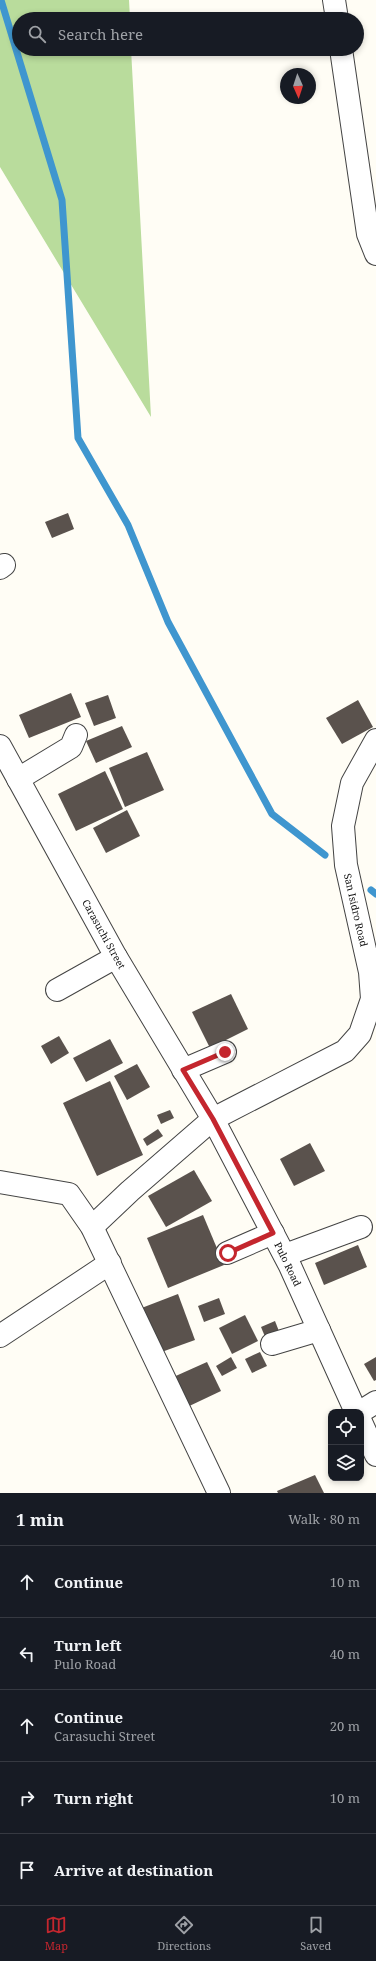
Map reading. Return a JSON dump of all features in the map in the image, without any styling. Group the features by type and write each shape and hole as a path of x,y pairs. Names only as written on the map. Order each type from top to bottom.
{"street":[{"path":"334,0 336,12"},
{"path":"342,56 368,234 376,254"},
{"path":"18,780 71,747 76,735"},
{"name":"San Isidro Road","path":"92,1227 130,1191 213,1119 344,1051 360,1034 372,999 370,972 346,865 343,826 352,783 376,740"},
{"name":"Carasuchi Street","path":"0,746 116,957 213,1119"},
{"path":"57,990 116,957"},
{"path":"183,1070 225,1052"},
{"name":"Pulo Road","path":"213,1119 285,1255 355,1409"},
{"path":"0,1182 69,1194 92,1227 219,1493"},
{"path":"285,1255 360,1227"},
{"path":"228,1253 273,1233"},
{"path":"0,1336 110,1263"},
{"path":"272,1344 319,1330"},
{"path":"364,1410 376,1402"},
{"path":"364,1429 376,1455"}],"green space":[{"path":"0,0 129,0 130,12 12,12 12,56 131,56 151,417 0,167"}],"building":[{"path":"68,513 74,529 52,538 45,522"},
{"path":"71,693 81,717 29,738 19,715"},
{"path":"108,695 116,718 94,726 85,703"},
{"path":"358,700 373,727 342,744 326,718"},
{"path":"122,726 132,747 96,763 86,741"},
{"path":"147,752 164,790 125,807 109,768"},
{"path":"105,771 123,809 76,831 58,794"},
{"path":"127,810 140,836 106,853 93,828"},
{"path":"231,994 248,1029 210,1048 192,1012"},
{"path":"59,1036 69,1053 51,1064 41,1046"},
{"path":"110,1039 123,1063 86,1082 73,1058"},
{"path":"137,1064 150,1087 127,1100 114,1076"},
{"path":"110,1081 143,1155 97,1176 63,1103"},
{"path":"170,1110 174,1118 161,1124 157,1115"},
{"path":"158,1129 163,1136 147,1146 143,1139"},
{"path":"310,1143 325,1171 294,1186 280,1159"},
{"path":"194,1170 212,1201 166,1227 148,1196"},
{"path":"203,1215 224,1265 168,1288 147,1238"},
{"path":"358,1245 367,1267 324,1285 315,1263"},
{"path":"178,1294 195,1340 156,1354 139,1309"},
{"path":"219,1298 225,1314 204,1322 198,1306"},
{"path":"245,1315 258,1341 232,1354 219,1328"},
{"path":"275,1321 282,1339 268,1344 261,1327"},
{"path":"260,1352 267,1366 252,1373 245,1359"},
{"path":"231,1357 237,1368 222,1376 216,1366"},
{"path":"376,1357 376,1380 374,1381 364,1364"},
{"path":"207,1362 221,1391 183,1409 169,1379"},
{"path":"315,1475 324,1493 278,1493 277,1491"}],"waterway":[{"path":"1,0 12,36"},
{"path":"18,56 62,200 78,438 128,525 168,622 272,814 325,855"},
{"path":"371,890 376,894"}],"route":[{"path":"225,1052 183,1070 213,1119 273,1233 228,1253"}]}
